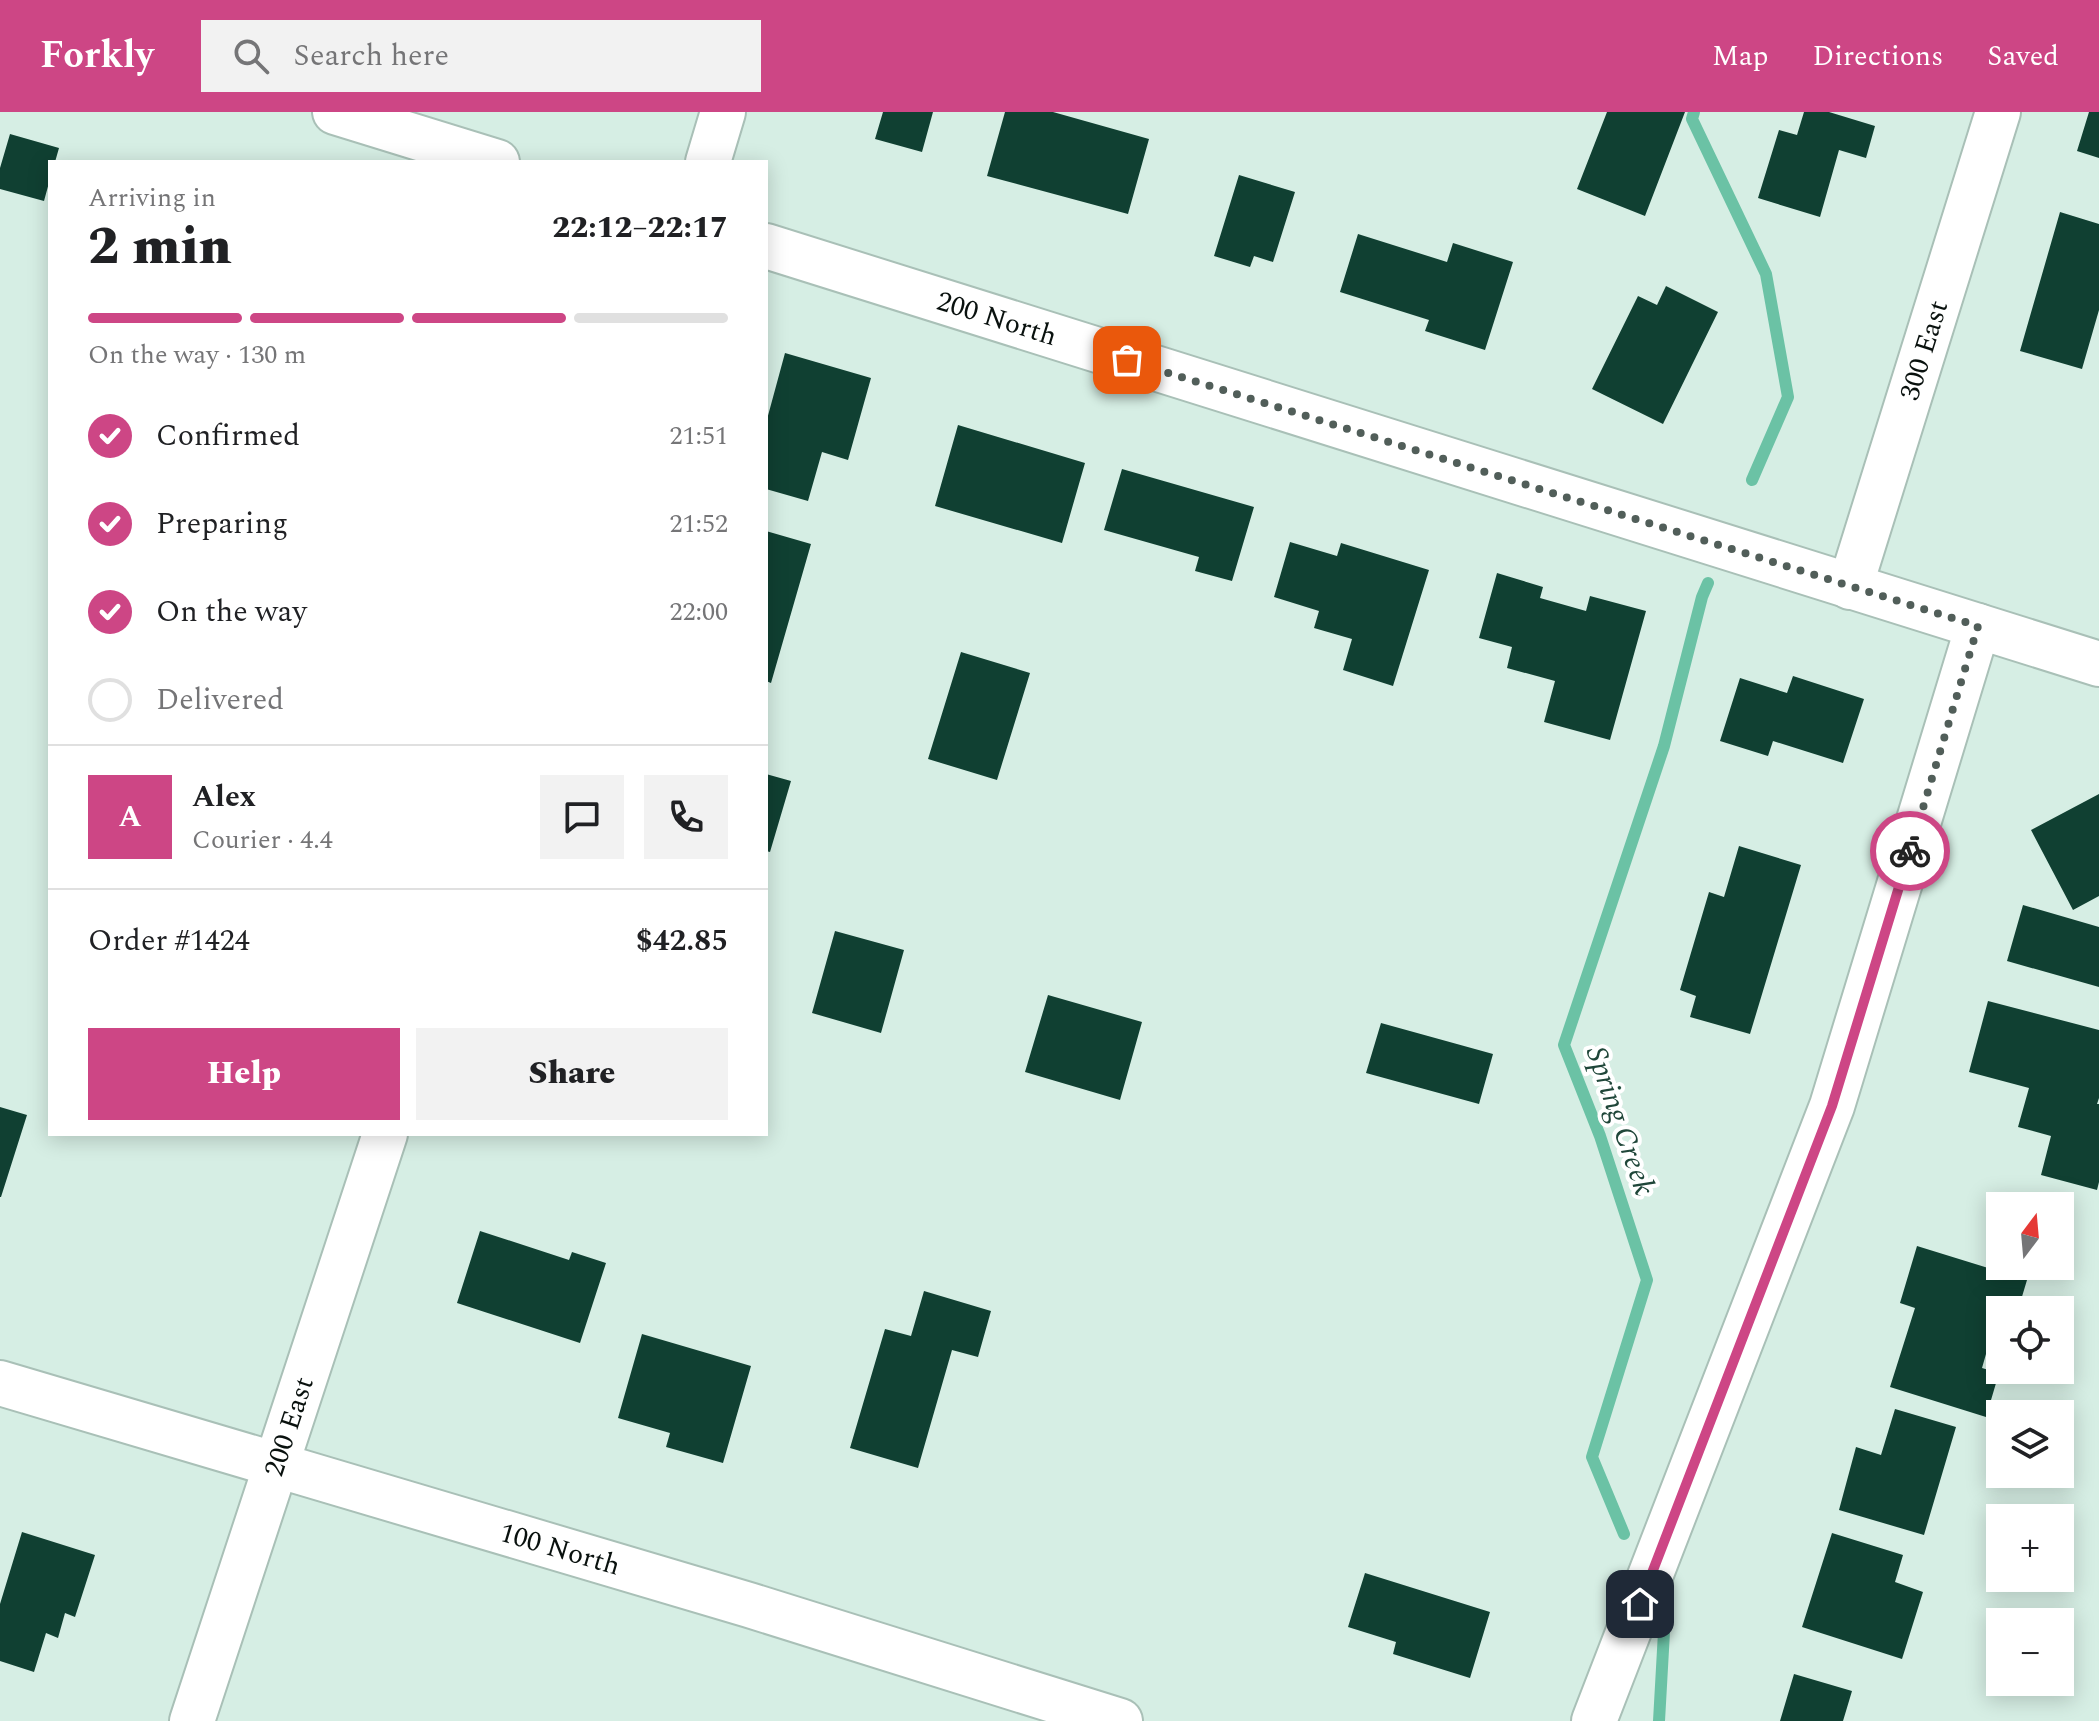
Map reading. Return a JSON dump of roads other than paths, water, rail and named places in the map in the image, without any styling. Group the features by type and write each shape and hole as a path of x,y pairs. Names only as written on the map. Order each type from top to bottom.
{"street":[{"path":"335,112 491,160"},
{"path":"709,160 723,112"},
{"name":"300 East","path":"1850,587 1998,112"},
{"name":"200 North","path":"768,247 2099,664"},
{"path":"1594,1721 1832,1106 1978,626"},
{"name":"200 East","path":"192,1721 384,1136"},
{"name":"100 North","path":"0,1383 749,1605 1120,1721"}],"waterway":[{"name":"Spring Creek","path":"1694,112 1692,119 1766,274 1788,397 1752,480"},
{"name":"Spring Creek","path":"1624,1534 1592,1457 1647,1280 1600,1136 1564,1045 1664,746 1708,583"},
{"name":"Spring Creek","path":"1659,1619 1664,1632 1659,1721"}]}
